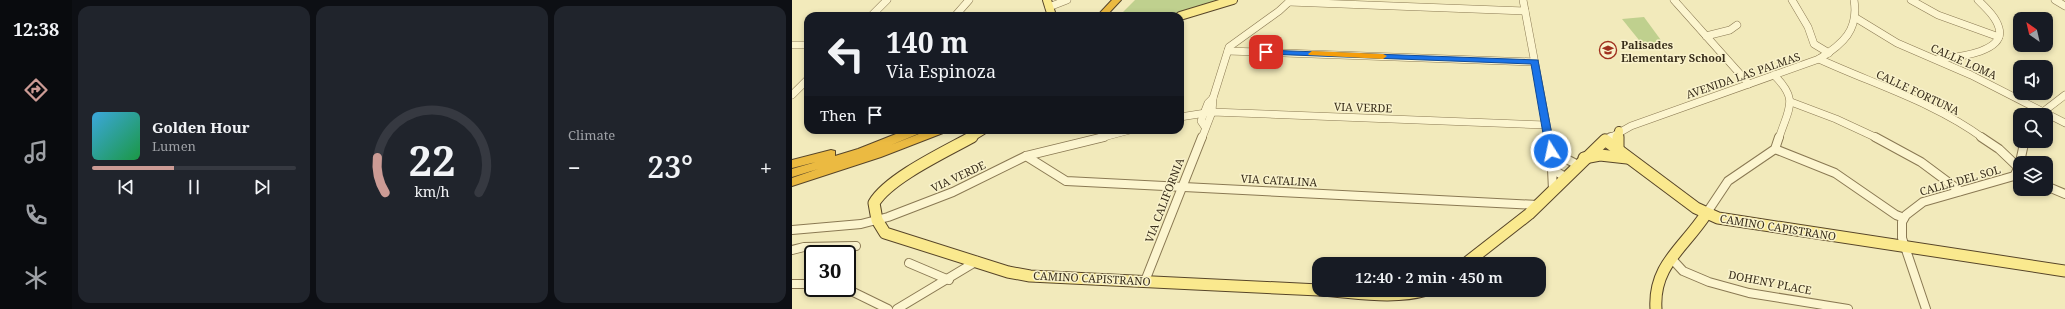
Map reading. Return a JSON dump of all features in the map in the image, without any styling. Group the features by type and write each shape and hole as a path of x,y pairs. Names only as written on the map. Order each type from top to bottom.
{"highway":[{"path":"1099,12 1108,0"},
{"path":"1105,12 1117,0"},
{"path":"1115,12 1126,0"},
{"path":"792,164 821,157 893,134"},
{"path":"792,173 917,135"},
{"path":"792,182 842,167 917,135"},
{"path":"792,186 821,177 917,135"}],"main road":[{"path":"1184,15 1233,0"},
{"path":"1618,150 1617,140 1619,131"},
{"path":"877,220 874,203 880,193 892,183 976,134"},
{"path":"1474,257 1538,205 1565,177 1605,140"},
{"name":"CAMINO CAPISTRANO","path":"1605,140 1706,214 1742,223 2065,271"},
{"path":"1581,162 1611,155 1631,159"},
{"path":"1656,309 1654,295 1659,280 1671,258 1701,223 1706,214"},
{"name":"CAMINO CAPISTRANO","path":"877,220 885,233 1008,272 1030,276 1312,290"}],"street":[{"path":"875,12 887,0"},
{"path":"958,12 969,0"},
{"path":"1048,3 1067,0"},
{"path":"1523,0 1551,151 1549,155 1552,168 1553,190"},
{"path":"1674,0 1749,84"},
{"path":"1792,0 1808,27 1814,44 1829,53"},
{"path":"1854,0 1856,18"},
{"path":"1911,0 1938,15 1999,37"},
{"path":"1938,60 1983,52 1996,43 1999,37 1999,26 1993,15 1978,0"},
{"path":"2054,0 2065,6"},
{"path":"1290,1 1525,11"},
{"name":"VIA CALIFORNIA","path":"1145,281 1205,127 1208,112 1214,103 1213,98 1228,51 1235,42 1280,11 1290,1"},
{"name":"AVENIDA LAS PALMAS","path":"1605,140 1619,131 1819,59 1842,43 1856,18"},
{"name":"CALLE LOMA","path":"1856,18 1866,21 1882,34 1898,43 1938,60 2031,108"},
{"path":"1706,36 1730,30 1737,25"},
{"path":"792,45 804,45"},
{"path":"1228,51 1535,62"},
{"name":"CALLE FORTUNA","path":"1819,59 1940,112 1988,141 2013,163"},
{"path":"1706,214 1711,204 1728,181 1775,149 1791,102 1787,88 1774,75"},
{"path":"792,95 804,83"},
{"path":"2048,108 2065,95"},
{"path":"1791,102 1840,120 1902,150 1960,191"},
{"name":"VIA VERDE","path":"1184,116 1208,112 1546,125"},
{"name":"CALLE LOMA","path":"2053,118 2065,123"},
{"name":"VIA VERDE","path":"792,230 861,224 877,220 947,194 1026,156 1114,134"},
{"path":"1775,149 1835,173 1896,215 1904,218 1901,240 1926,309"},
{"path":"1551,151 1581,162"},
{"name":"VIA CATALINA","path":"1026,156 1066,181 1538,205"},
{"path":"1552,168 1565,177"},
{"name":"CALLE DEL SOL","path":"1904,218 1915,206 1923,202 2013,176"},
{"path":"2053,189 2065,194"},
{"path":"792,250 804,248"},
{"name":"DOHENY PLACE","path":"1671,258 1687,273 1709,282 1749,293 1848,309"},
{"path":"897,309 949,280 977,261"},
{"path":"909,263 949,280"},
{"path":"792,284 804,284"},
{"path":"856,293 888,309"}],"green space":[{"path":"1135,0 1228,0 1184,14 1184,12 1123,12"},
{"path":"1644,17 1663,43 1643,45 1622,19"}],"slow traffic":[{"path":"1312,54 1383,56"}],"place":[{"name":"Palisades Elementary School","path":"1608,50"}],"route":[{"path":"1266,52 1535,62 1551,151"}]}
